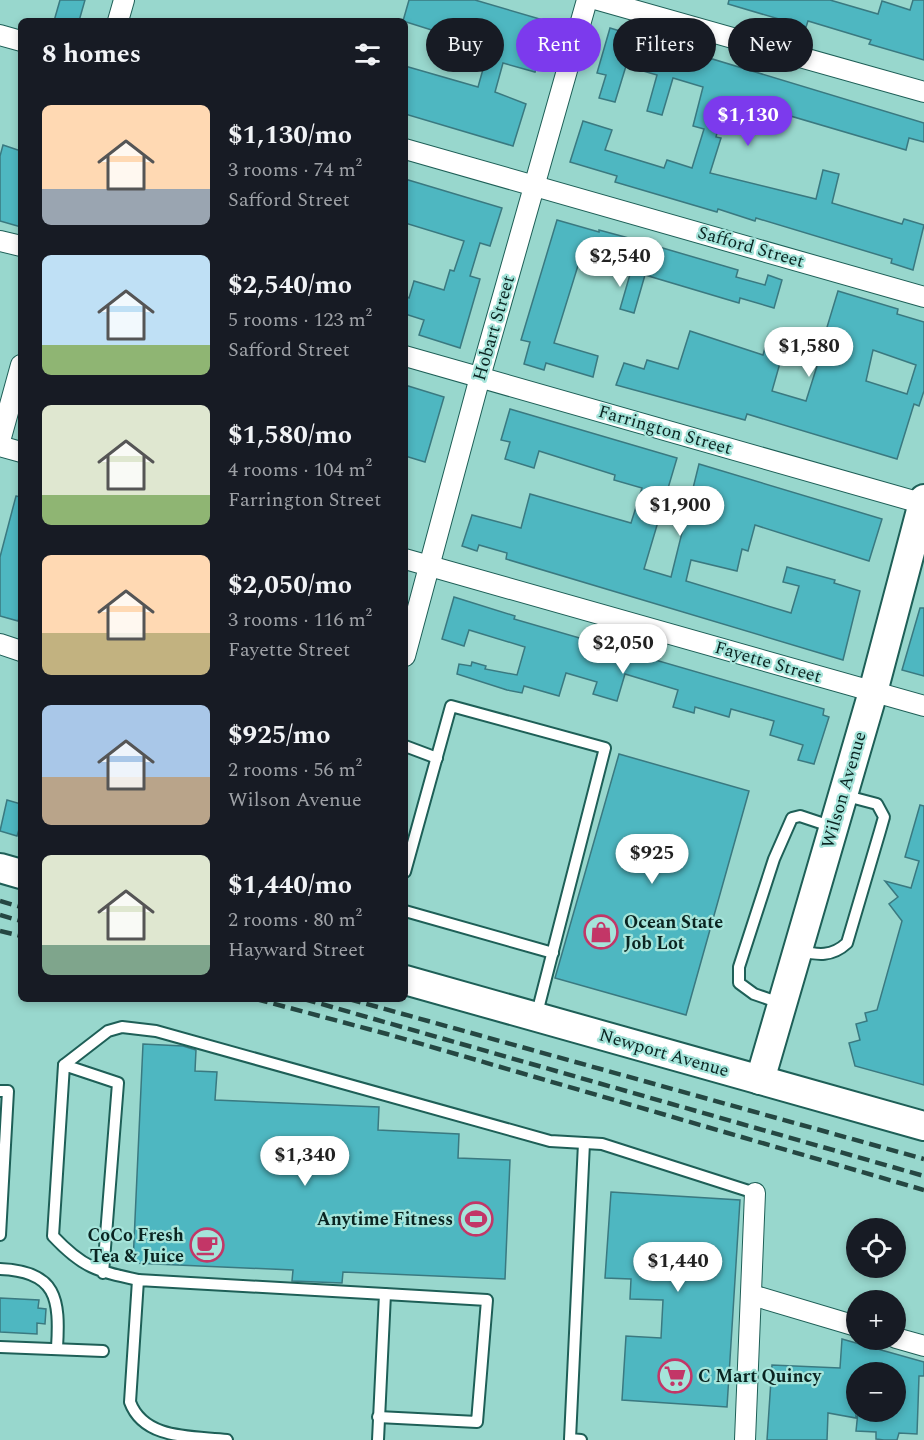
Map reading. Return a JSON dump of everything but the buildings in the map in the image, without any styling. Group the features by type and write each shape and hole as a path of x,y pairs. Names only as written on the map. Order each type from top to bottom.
{"street":[{"path":"119,18 123,0"},
{"name":"Hobart Street","path":"408,644 480,377 587,0"},
{"path":"598,0 924,92"},
{"path":"0,35 18,40"},
{"name":"Safford Street","path":"408,150 924,297"},
{"path":"0,240 18,245"},
{"name":"Farrington Street","path":"408,357 924,502"},
{"path":"0,441 18,376"},
{"path":"0,446 18,451"},
{"name":"Wilson Avenue","path":"760,1080 873,692 924,502"},
{"name":"Fayette Street","path":"408,560 924,706"},
{"path":"0,644 18,650"},
{"path":"0,868 18,873"},
{"name":"Newport Avenue","path":"408,981 924,1126"},
{"path":"745,1440 754,1193"},
{"path":"752,1295 846,1323"},
{"path":"906,1341 924,1346"}],"lane":[{"path":"408,861 451,706 605,748 536,1017"},
{"path":"408,747 437,758"},
{"path":"797,951 816,954 832,953 847,943 852,929 884,817 877,804 842,795"},
{"path":"782,1004 754,994 739,983 739,967 774,859 792,818 800,816 833,827"},
{"path":"408,912 552,953"},
{"path":"378,1417 477,1422 487,1300 138,1280 103,1273 75,1259 54,1236 64,1065 108,1031 122,1027 156,1030 550,1141 613,1148 754,1193"},
{"path":"64,1065 118,1083 103,1273"},
{"path":"0,1091 8,1091 0,1235"},
{"path":"573,1440 584,1143"},
{"path":"0,1269 16,1269 35,1275 51,1286 60,1311 57,1348"},
{"path":"138,1280 130,1402 135,1416 150,1428 169,1434 227,1440"},
{"path":"378,1440 385,1294"},
{"path":"0,1347 103,1351"}],"railway":[{"path":"0,901 18,906"},
{"path":"0,915 18,920"},
{"path":"0,931 18,935"},
{"path":"267,1002 387,1034 924,1190"},
{"path":"315,1002 924,1176"},
{"path":"360,1002 924,1159"}],"place":[{"name":"Ocean State Job Lot","path":"601,932"},
{"name":"Anytime Fitness","path":"476,1219"},
{"name":"CoCo Fresh Tea & Juice","path":"207,1245"},
{"name":"C Mart Quincy","path":"675,1376"}]}
